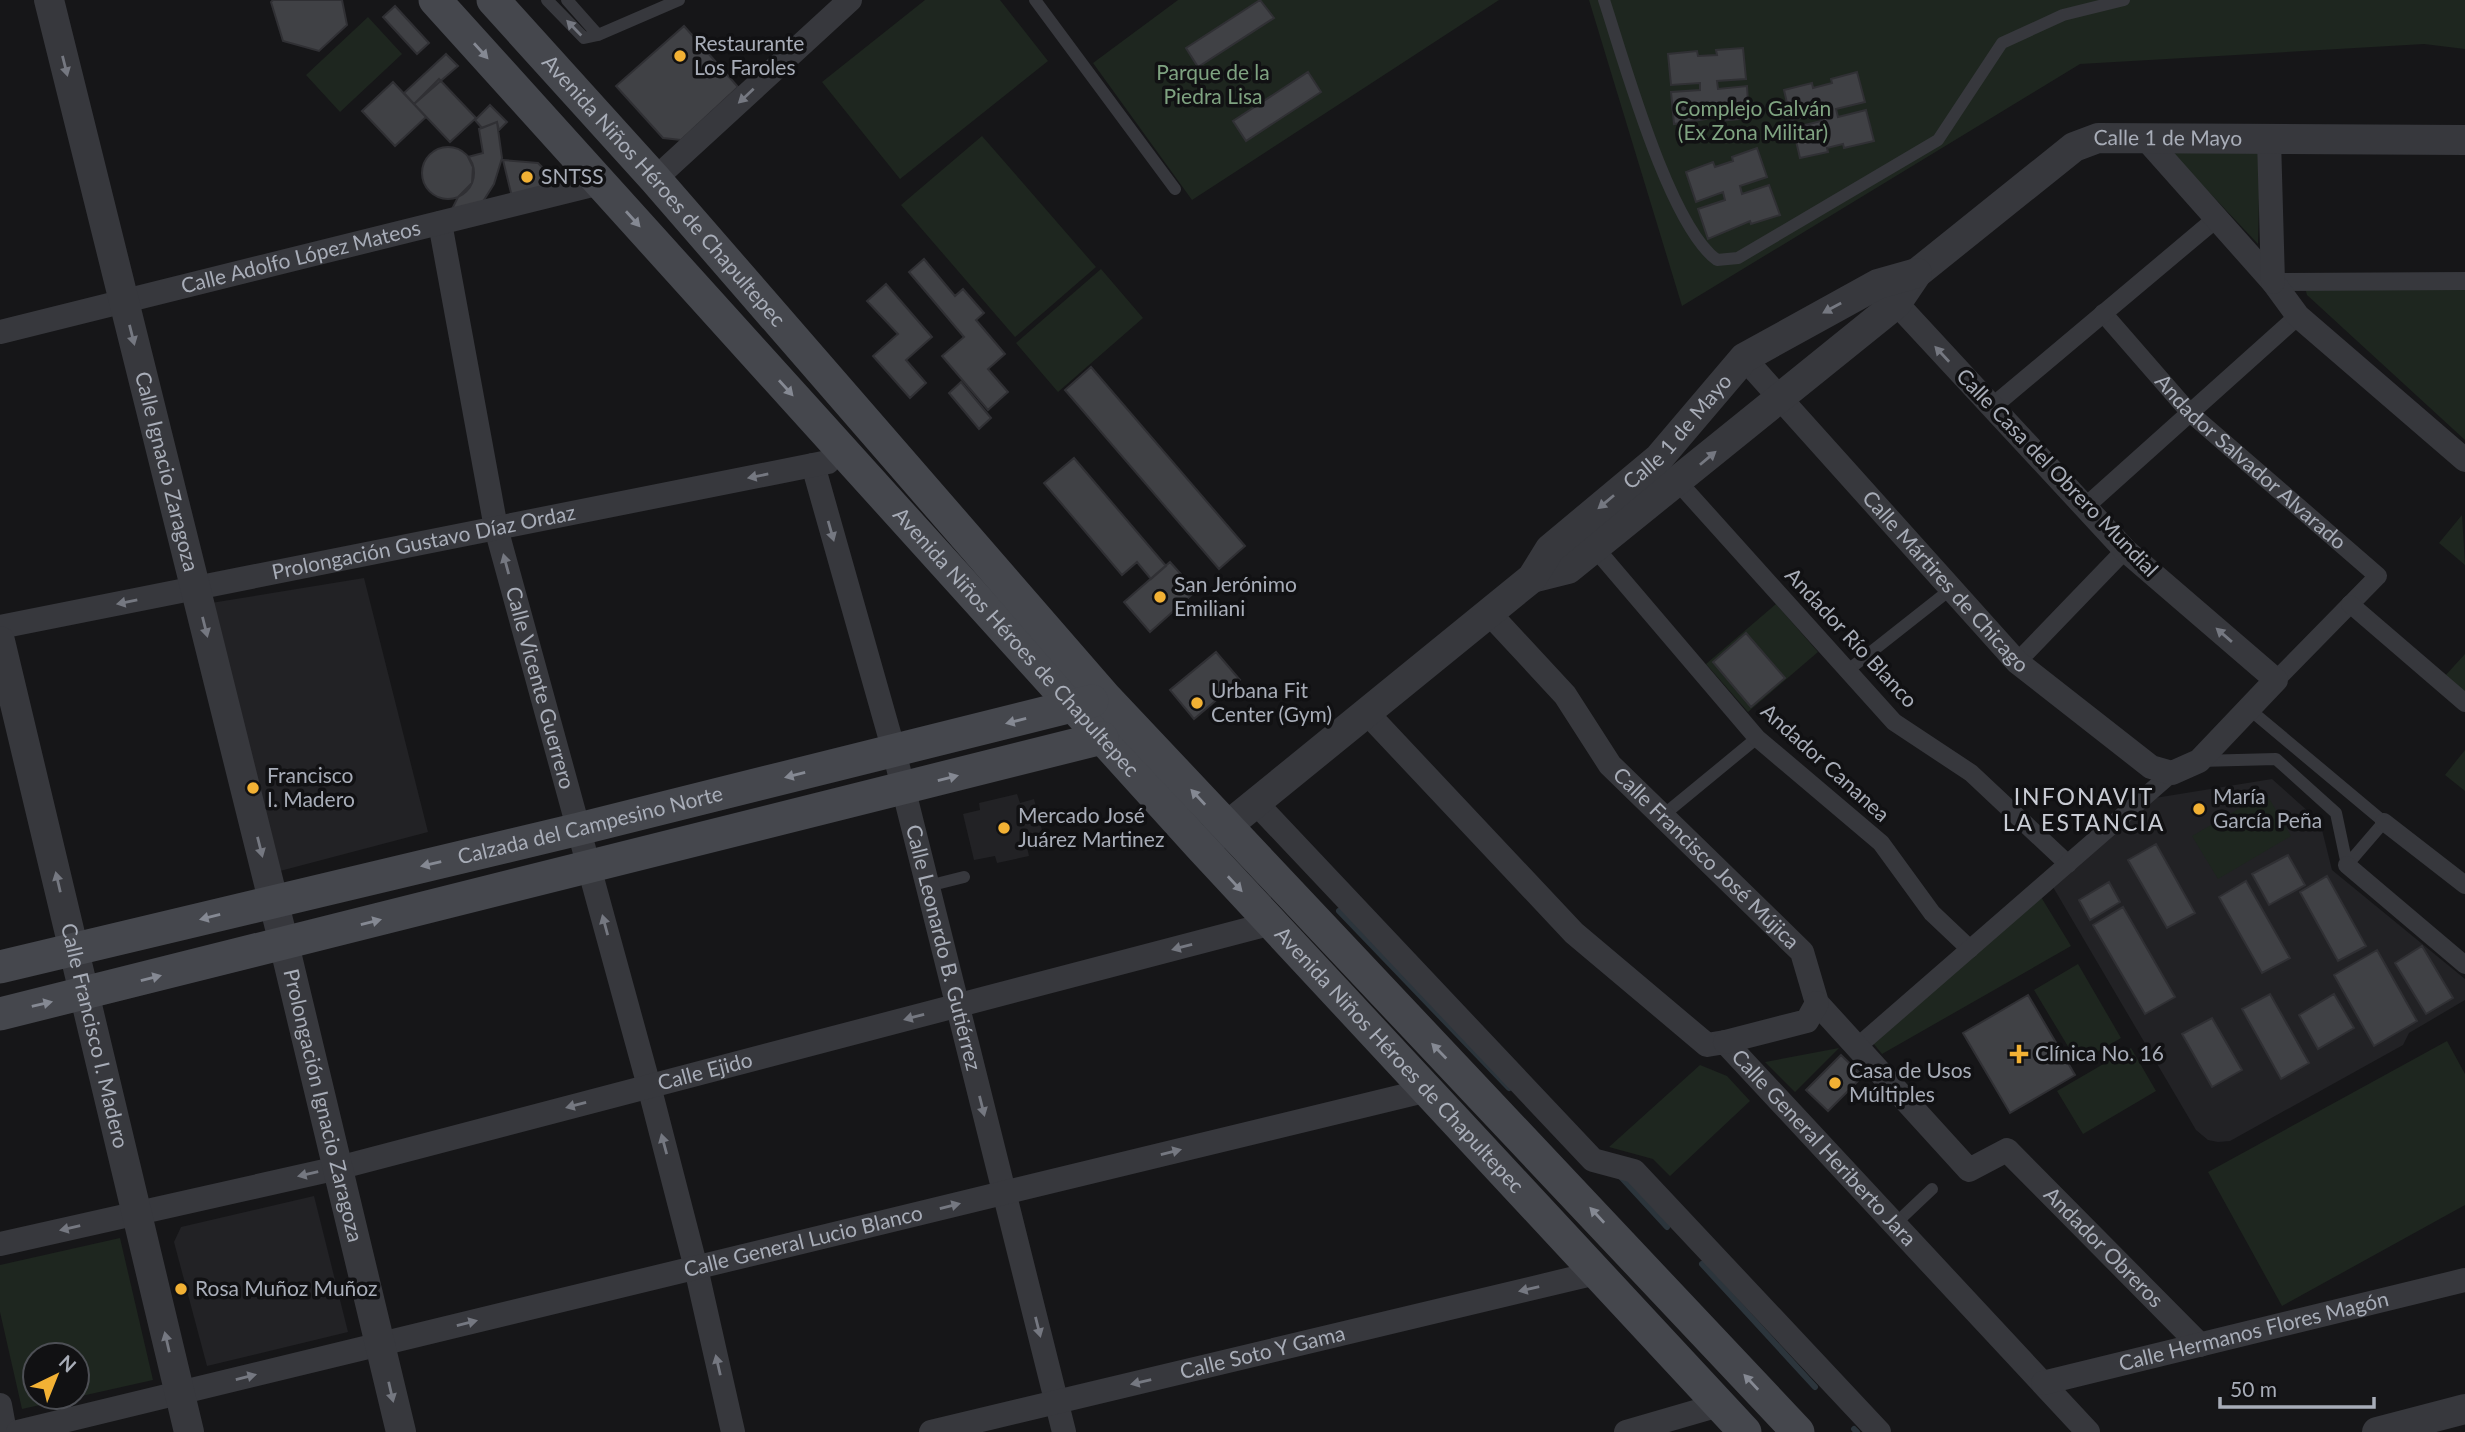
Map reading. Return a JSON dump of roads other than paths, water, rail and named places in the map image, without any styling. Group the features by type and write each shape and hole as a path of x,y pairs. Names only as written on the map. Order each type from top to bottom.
{"main road":[{"name":"Avenida Niños Héroes de Chapultepec","path":"435,0 1102,738 1213,837 1605,1224 1798,1432"},
{"name":"Avenida Niños Héroes de Chapultepec","path":"493,0 655,180 1105,697 1213,837 1272,923 1684,1368 1703,1416 1745,1432"},
{"name":"Calzada del Campesino Norte","path":"0,967 579,829 1074,707 1105,697"},
{"name":"Calzada del Campesino Norte","path":"0,1014 1102,738"},
{"path":"732,791 741,830"},
{"path":"658,809 667,848"}],"street":[{"name":"Calle Ignacio Zaragoza","path":"49,0 284,944"},
{"path":"655,180 850,0"},
{"name":"Calle 1 de Mayo","path":"1532,578 1567,569 1678,482 1780,398 1887,294 2074,147 2098,138 2465,140"},
{"path":"2145,138 2273,282 2298,316 2465,460"},
{"path":"2269,139 2273,282"},
{"name":"Calle Adolfo López Mateos","path":"0,332 600,183"},
{"path":"1992,407 2217,218"},
{"name":"Calle Vicente Guerrero","path":"440,223 496,528 649,1086 696,1268 733,1432"},
{"path":"2273,282 2465,281"},
{"name":"Calle 1 de Mayo","path":"1213,837 1532,578 1550,549 1660,458 1744,358 1887,294"},
{"name":"Calle Casa del Obrero Mundial","path":"1887,294 2126,550 2276,680"},
{"name":"Andador Salvador Alvarado","path":"2103,313 2190,413 2378,576 2199,761 2172,773"},
{"path":"2085,507 2298,316"},
{"name":"Calle Mártires de Chicago","path":"1744,358 2017,662 2151,767 2172,773"},
{"name":"Prolongación Gustavo Díaz Ordaz","path":"0,627 849,458"},
{"name":"Calle Leonardo B. Gutiérrez","path":"813,465 904,789 1065,1432"},
{"name":"Andador Río Blanco","path":"1678,482 1894,722 1971,773 2068,864"},
{"name":"Andador Cananea","path":"1595,548 1757,737 1881,843 1931,912 1970,949"},
{"path":"2017,662 2126,550"},
{"path":"2350,604 2465,703"},
{"name":"Calle Francisco José Mújica","path":"1489,613 1565,695 1610,765 1802,952 1817,1003 1969,1170 2007,1150"},
{"name":"Calle Francisco I. Madero","path":"0,641 189,1432"},
{"name":"Calle General Heriberto Jara","path":"1367,713 1574,933 1707,1045 1725,1042 2088,1432"},
{"path":"1857,1047 2172,773"},
{"path":"1256,803 1593,1160 1634,1171 1879,1432"},
{"path":"2384,822 2465,886"},
{"path":"2347,865 2465,965"},
{"name":"Calle Ejido","path":"0,1244 338,1167 1272,923"},
{"name":"Prolongación Ignacio Zaragoza","path":"284,944 401,1432"},
{"path":"1725,1042 1807,1021 1817,1003"},
{"name":"Calle General Lucio Blanco","path":"18,1432 1428,1090"},
{"name":"Andador Obreros","path":"2007,1150 2200,1345"},
{"name":"Calle Soto Y Gama","path":"931,1432 1596,1273"},
{"name":"Calle Hermanos Flores Magón","path":"2043,1383 2465,1280"},
{"path":"0,1405 5,1432"},
{"path":"2377,1432 2465,1409"},
{"path":"1626,1432 1703,1416"}],"lane":[{"path":"547,0 581,36 598,35 679,0"},
{"path":"567,0 598,35"},
{"path":"1035,0 1175,189"},
{"path":"1604,0 1656,155 1702,249 1717,260 1738,258 1938,139 2002,43 2063,15 2124,0"},
{"path":"1847,671 1951,589"},
{"path":"2249,709 2384,822 2347,865"},
{"path":"1661,817 1757,737"},
{"path":"2199,761 2276,759 2336,813 2347,865"},
{"path":"928,886 964,877"},
{"path":"1895,1224 1932,1189"}],"waterway":[{"path":"1339,911 1509,1088"},
{"path":"1621,1177 1667,1227"},
{"path":"1702,1264 1815,1387"},
{"path":"1854,1429 1857,1432"}],"place":[{"name":"Restaurante Los Faroles","path":"680,56"},
{"name":"SNTSS","path":"527,177"},
{"name":"San Jerónimo Emiliani","path":"1160,597"},
{"name":"Urbana Fit Center (Gym)","path":"1197,703"},
{"name":"Francisco I. Madero","path":"253,788"},
{"name":"María García Peña","path":"2199,809"},
{"name":"Mercado José Juárez Martinez","path":"1004,828"},
{"name":"Clínica No. 16","path":"2019,1054"},
{"name":"Casa de Usos Múltiples","path":"1835,1083"},
{"name":"Rosa Muñoz Muñoz","path":"181,1289"}],"district":[{"name":"INFONAVIT LA ESTANCIA","path":"2084,810"}],"park label":[{"name":"Parque de la Piedra Lisa","path":"1213,85"},
{"name":"Complejo Galván (Ex Zona Militar)","path":"1753,121"}]}
